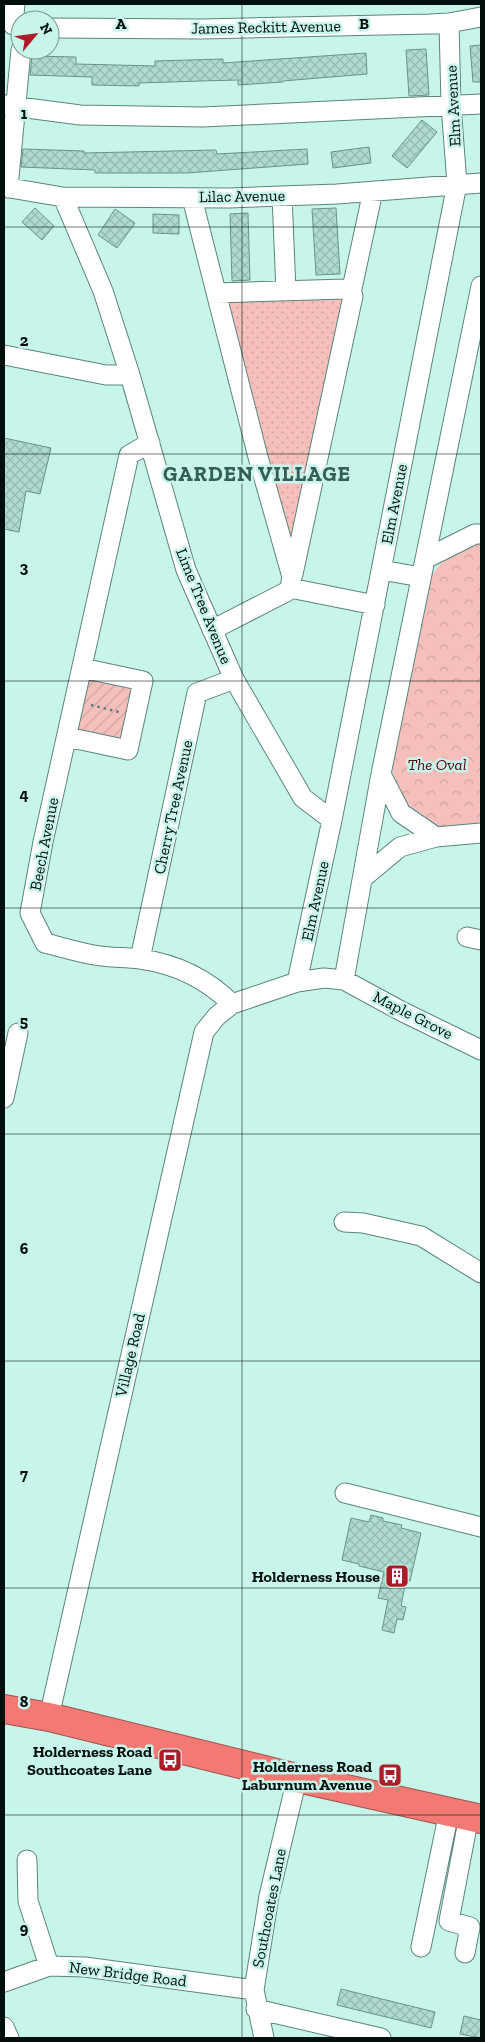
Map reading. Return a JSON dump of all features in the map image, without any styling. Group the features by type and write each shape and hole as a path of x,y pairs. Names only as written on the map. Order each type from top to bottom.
{"highway":[{"path":"4,1709 49,1717 297,1778 466,1816"}],"street":[{"name":"James Reckitt Avenue","path":"60,28 202,29 450,23 481,17"},
{"name":"Elm Avenue","path":"297,982 332,820 457,184 451,105 450,23"},
{"path":"6,187 10,106 19,60"},
{"path":"10,106 80,115 203,117 481,104"},
{"name":"Lilac Avenue","path":"6,187 63,197 192,198 282,196 481,183"},
{"path":"212,630 286,592 291,582 352,303 351,293 372,191"},
{"path":"282,196 286,291"},
{"name":"Lime Tree Avenue","path":"63,197 104,291 186,570 234,679 303,798 332,820"},
{"path":"192,198 291,582"},
{"path":"232,1004 297,982 324,978 344,980 381,774 481,286"},
{"path":"217,293 345,289 351,293"},
{"path":"4,355 106,375 130,376"},
{"name":"Beech Avenue","path":"150,443 129,455 43,842 30,913 44,943 95,956 140,959 168,964 204,980 232,1004"},
{"path":"382,570 423,568 475,534 481,534"},
{"path":"291,582 375,605"},
{"path":"66,737 128,750 143,681 82,668"},
{"name":"Cherry Tree Avenue","path":"140,959 197,693 234,679"},
{"path":"381,774 401,813 436,837"},
{"path":"364,877 400,848 436,837 481,833"},
{"name":"Maple Grove","path":"344,980 401,1011 481,1050"},
{"name":"Village Road","path":"49,1717 204,1032 217,1016 232,1004"},
{"path":"4,1098 18,1033"},
{"path":"344,1222 363,1222 421,1236 481,1273"},
{"path":"346,1493 481,1527"},
{"name":"Southcoates Lane","path":"264,2038 256,2009 254,1990 268,1896 297,1778"},
{"path":"421,1947 466,1816"},
{"path":"465,1953 470,1927 449,1921 466,1816"},
{"path":"27,1860 28,1901 49,1966"},
{"name":"New Bridge Road","path":"4,1982 49,1966 85,1967 254,1990"},
{"path":"256,2009 378,2038"},
{"path":"4,2027 9,2038"}],"path":[{"path":"75,702 136,715"}],"green space":[{"path":"345,296 290,549 226,298"},
{"name":"The Oval","path":"476,543 481,543 481,821 475,824 439,827 406,803 391,769 431,576 441,563"},
{"path":"88,677 134,687 122,741 76,731"}],"building":[{"path":"481,45 481,82 473,82 470,46"},
{"path":"426,49 429,95 409,96 406,50"},
{"path":"366,53 367,74 238,85 238,80 139,83 139,86 92,85 92,77 30,75 32,60 60,60 60,57 76,57 76,64 155,66 155,61 223,59 223,63"},
{"path":"422,120 437,132 407,168 392,156"},
{"path":"369,147 371,163 333,168 331,152"},
{"path":"23,149 84,151 84,153 216,150 217,154 307,149 308,164 187,173 95,173 95,170 21,167"},
{"path":"35,208 54,226 42,240 22,222"},
{"path":"336,208 340,274 316,275 312,209"},
{"path":"115,209 135,223 117,248 98,235"},
{"path":"248,213 250,280 232,281 230,214"},
{"path":"153,214 179,215 179,234 153,233"},
{"path":"4,438 51,448 40,494 26,491 19,532 4,529"},
{"name":"Holderness House","path":"371,1515 383,1518 383,1521 402,1525 401,1528 421,1533 410,1581 406,1580 401,1606 406,1607 403,1620 397,1619 394,1633 382,1630 388,1600 378,1598 384,1572 342,1560 351,1518 369,1522"},
{"path":"341,1989 435,2012 431,2028 337,2005"},
{"path":"464,2016 481,2020 481,2038 460,2034"}],"place":[{"name":"Holderness House","path":"397,1576"},
{"name":"Holderness Road Southcoates Lane","path":"170,1760"},
{"name":"Holderness Road Laburnum Avenue","path":"390,1775"}],"district":[{"name":"GARDEN VILLAGE","path":"257,473"}]}
